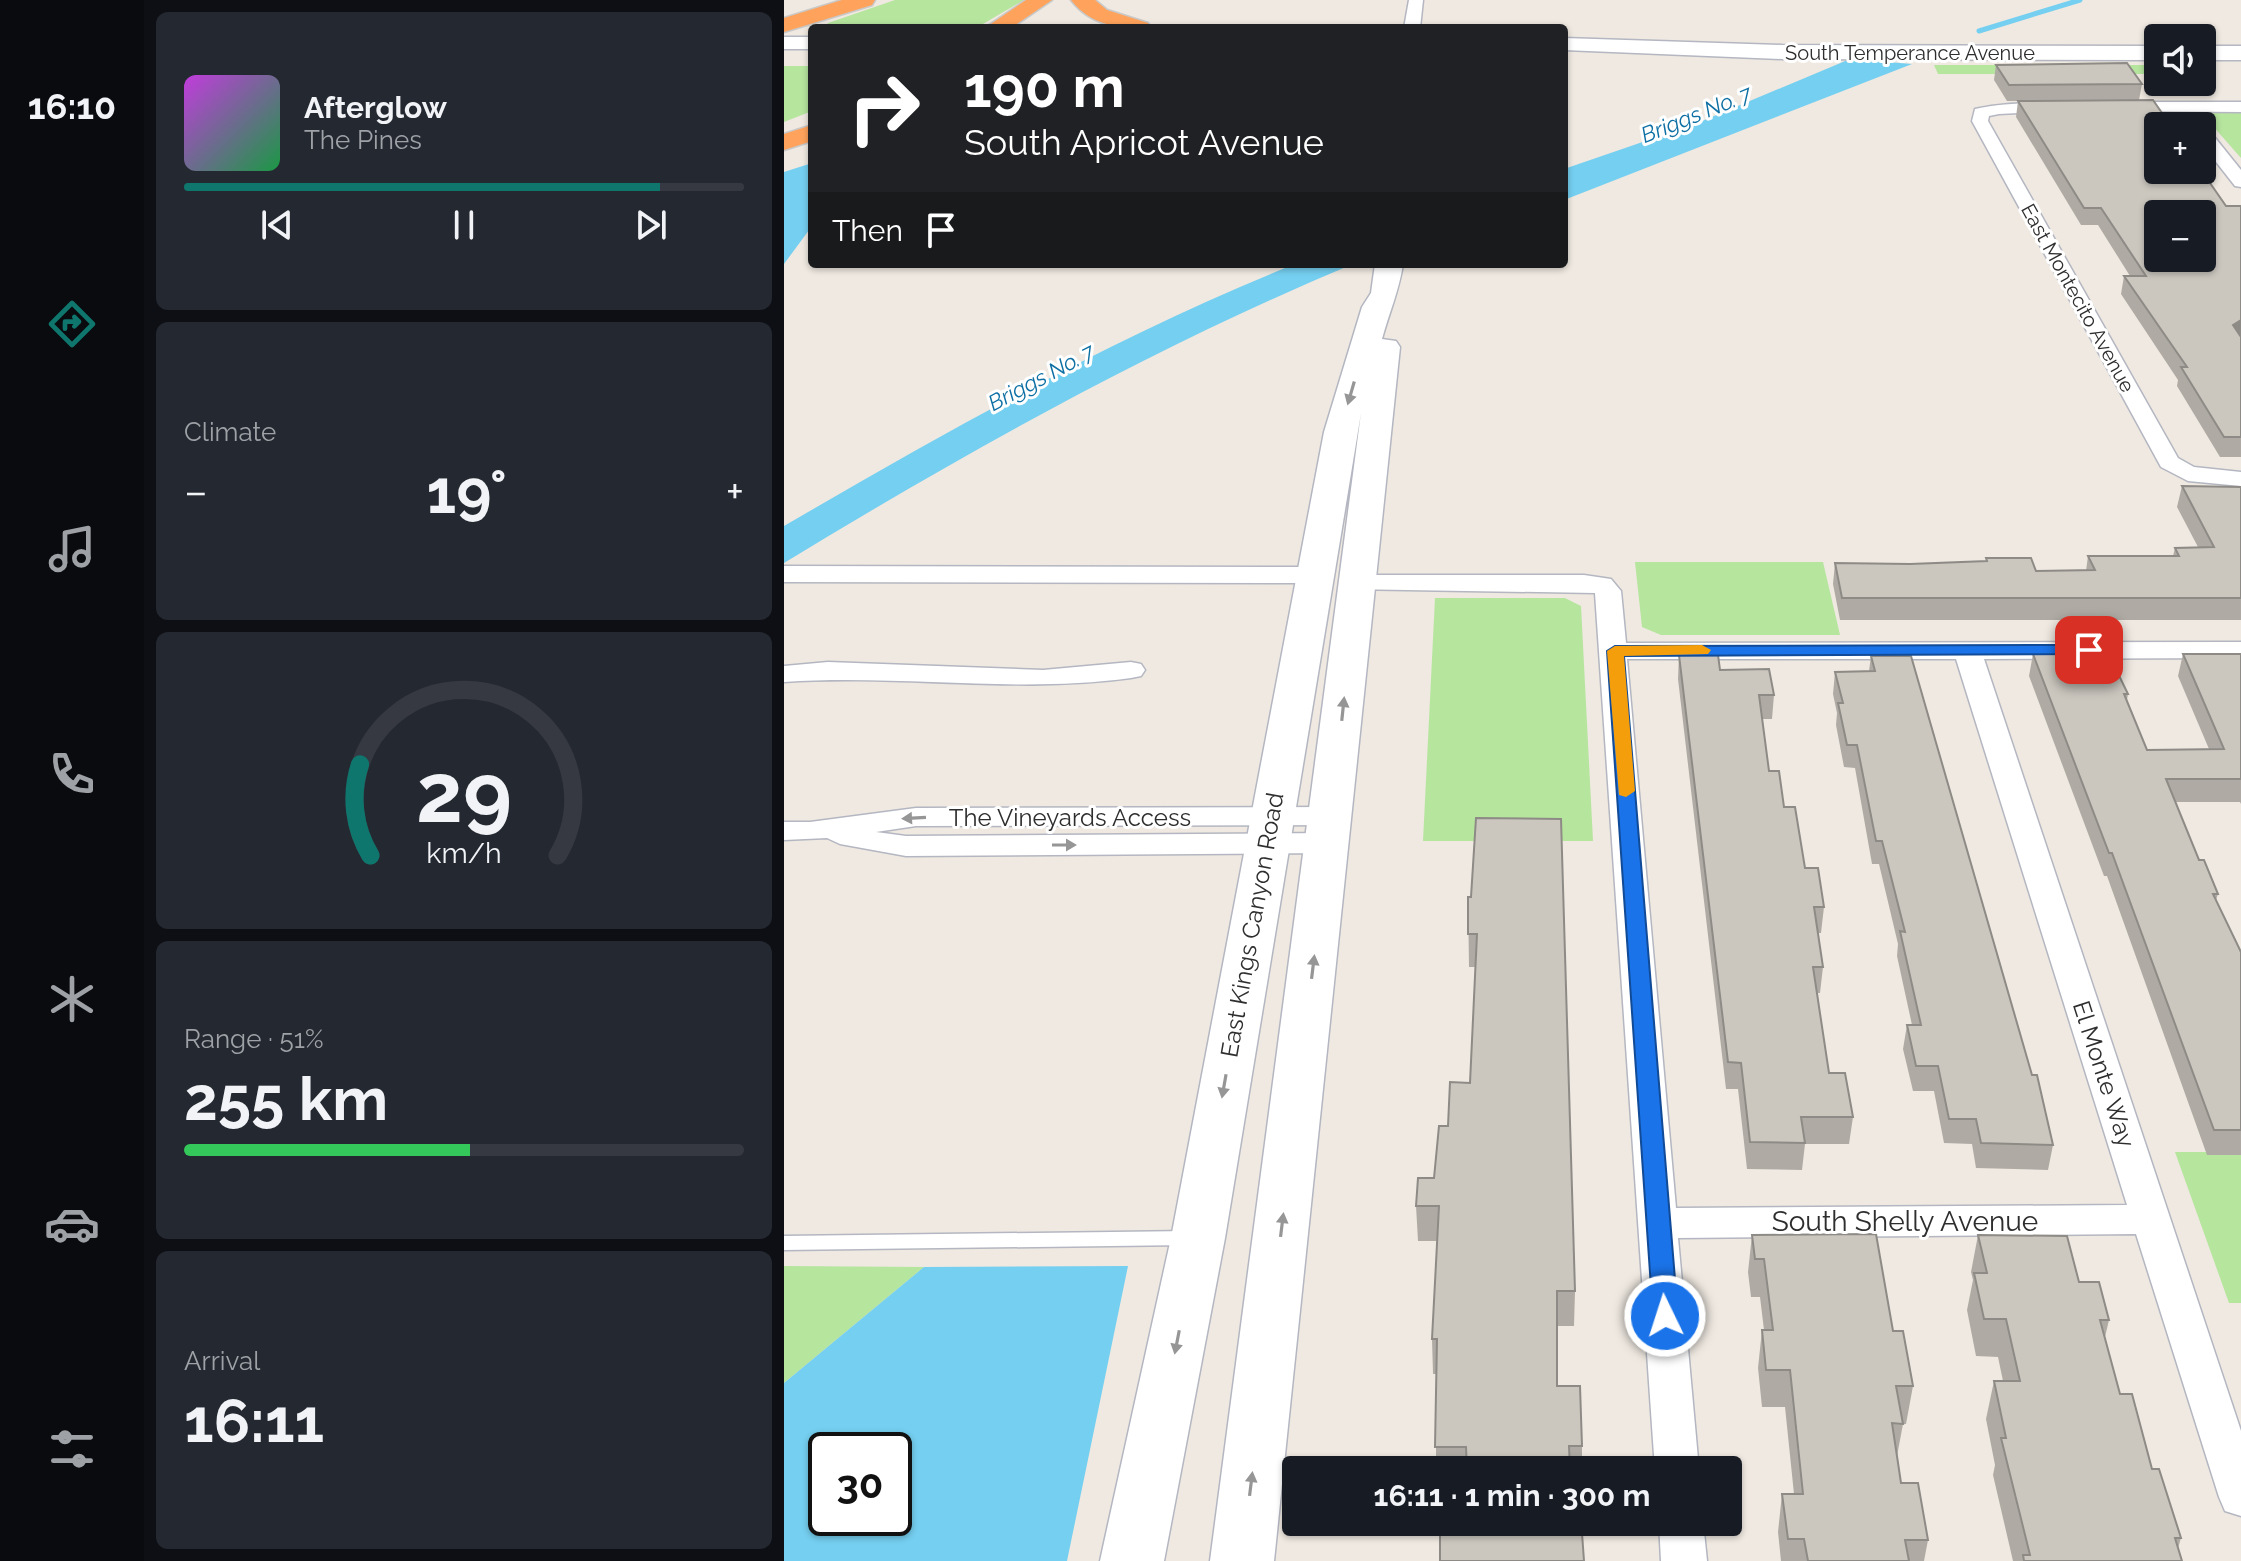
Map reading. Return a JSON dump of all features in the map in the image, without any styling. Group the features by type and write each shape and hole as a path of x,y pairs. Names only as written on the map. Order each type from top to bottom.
{"highway":[{"path":"784,4 803,8 864,0"},
{"path":"1002,24 1041,0"},
{"path":"1082,0 1099,15 1127,24"},
{"path":"784,25 803,8"},
{"path":"784,40 808,42"},
{"path":"784,142 808,134"}],"main road":[{"name":"South Temperance Avenue","path":"1568,44 1662,50"},
{"name":"South Temperance Avenue","path":"1568,53 1662,50 2144,53"},
{"path":"784,53 808,53"},
{"path":"2216,53 2241,53"},
{"name":"East Kings Canyon Road","path":"1337,579 1345,577 1340,569 1347,500 1335,457 1376,307 1387,279"},
{"name":"East Kings Canyon Road","path":"1242,1561 1330,830 1337,579 1390,307 1387,279"},
{"name":"East Kings Canyon Road","path":"1132,1561 1198,1238 1291,695 1337,579"}],"street":[{"path":"1413,24 1416,0"},
{"name":"East Montecito Avenue","path":"2077,107 1999,109 1981,113 1980,121 2169,462 2188,474 2241,479"},
{"path":"2107,107 2241,107"},
{"path":"2181,107 2185,112"},
{"path":"2216,151 2241,182"},
{"path":"784,574 1337,579 1602,585 1608,591 1615,651 1676,1456"},
{"name":"El Monte Way","path":"1967,650 2241,1497"},
{"path":"1615,651 2241,650"},
{"path":"784,674 864,671 1028,680 1077,679 1131,670"},
{"name":"The Vineyards Access","path":"797,831 906,846 1330,830"},
{"name":"South Shelly Avenue","path":"1658,1223 2151,1219"},
{"path":"1682,1536 1684,1561"}],"lane":[{"path":"784,1243 1198,1238"}],"green space":[{"path":"895,0 1024,0 983,24 828,23"},
{"path":"1934,65 2144,65 2144,74 1938,74"},
{"path":"784,66 808,66 808,113 784,122"},
{"path":"2216,112 2241,112 2241,158 2216,130"},
{"path":"1635,562 1823,562 1840,635 1661,635 1642,627"},
{"path":"1435,598 1565,598 1581,606 1593,841 1423,841"},
{"path":"2175,1152 2241,1152 2241,1303 2229,1303"},
{"path":"784,1266 924,1267 784,1383"}],"water":[{"path":"1850,59 1912,64 1568,198 1568,168 1695,124"},
{"path":"808,164 808,231 784,264 784,172"},
{"path":"1286,268 1344,268 1206,330 1063,403 784,563 784,526 1035,386"},
{"path":"1128,1266 1067,1561 784,1561 784,1383 924,1267"}],"building":[{"path":"2127,63 2142,84 2009,85 1996,65"},
{"path":"2153,100 2161,112 2144,112 2144,184 2211,184 2226,206 2241,206 2241,320 2233,325 2241,337 2241,437 2224,437 2181,367 2187,367 2124,276 2146,276 2101,208 2084,208 2018,101"},
{"path":"2182,486 2241,487 2241,598 1842,598 1835,563 1910,564 2031,558 2036,571 2095,570 2088,556 2179,556 2175,548 2214,547"},
{"path":"2108,653 2128,694 2124,694 2147,750 2224,749 2183,654 2241,654 2241,779 2166,779 2199,860 2204,860 2218,894 2213,894 2241,952 2241,1130 2214,1130 2112,853 2109,853 2033,654"},
{"path":"1679,655 1718,655 1720,670 1769,669 1774,695 1759,695 1769,771 1779,771 1784,807 1795,807 1805,868 1818,868 1824,907 1814,907 1823,967 1813,967 1829,1073 1845,1073 1853,1117 1801,1117 1805,1143 1750,1142 1741,1063 1728,1062"},
{"path":"1871,656 1911,656 2032,1075 2037,1075 2053,1145 1981,1143 1976,1119 1949,1119 1938,1066 1916,1066 1907,1025 1921,1025 1900,931 1905,932 1882,841 1876,841 1857,745 1847,745 1838,703 1843,703 1835,672 1875,671"},
{"path":"1476,818 1561,819 1575,1291 1557,1291 1557,1386 1580,1386 1582,1446 1569,1446 1569,1456 1466,1456 1466,1447 1435,1447 1437,1339 1432,1339 1439,1206 1416,1206 1418,1178 1434,1178 1439,1126 1448,1126 1450,1082 1470,1083 1477,934 1468,934 1468,897 1471,897"},
{"path":"1876,1234 1893,1331 1903,1331 1913,1386 1896,1386 1903,1424 1892,1423 1901,1483 1918,1483 1928,1540 1905,1540 1909,1561 1808,1561 1804,1539 1788,1539 1782,1494 1803,1494 1790,1370 1766,1370 1762,1330 1773,1330 1764,1259 1755,1259 1752,1235"},
{"path":"1978,1235 2067,1236 2079,1282 2099,1282 2109,1320 2100,1320 2120,1394 2132,1394 2152,1469 2159,1469 2181,1538 2175,1538 2182,1561 2024,1561 2023,1555 2030,1555 2001,1438 2006,1438 1994,1381 2020,1381 2006,1319 1984,1319 1974,1273 1987,1273"},
{"path":"1440,1536 1582,1536 1584,1561 1440,1561"}],"waterway":[{"name":"Briggs No. 7","path":"1979,31 2080,0"}],"slow traffic":[{"path":"1626,791 1615,651 1702,650"}],"route":[{"path":"1665,1316 1615,651 2089,650"}]}
